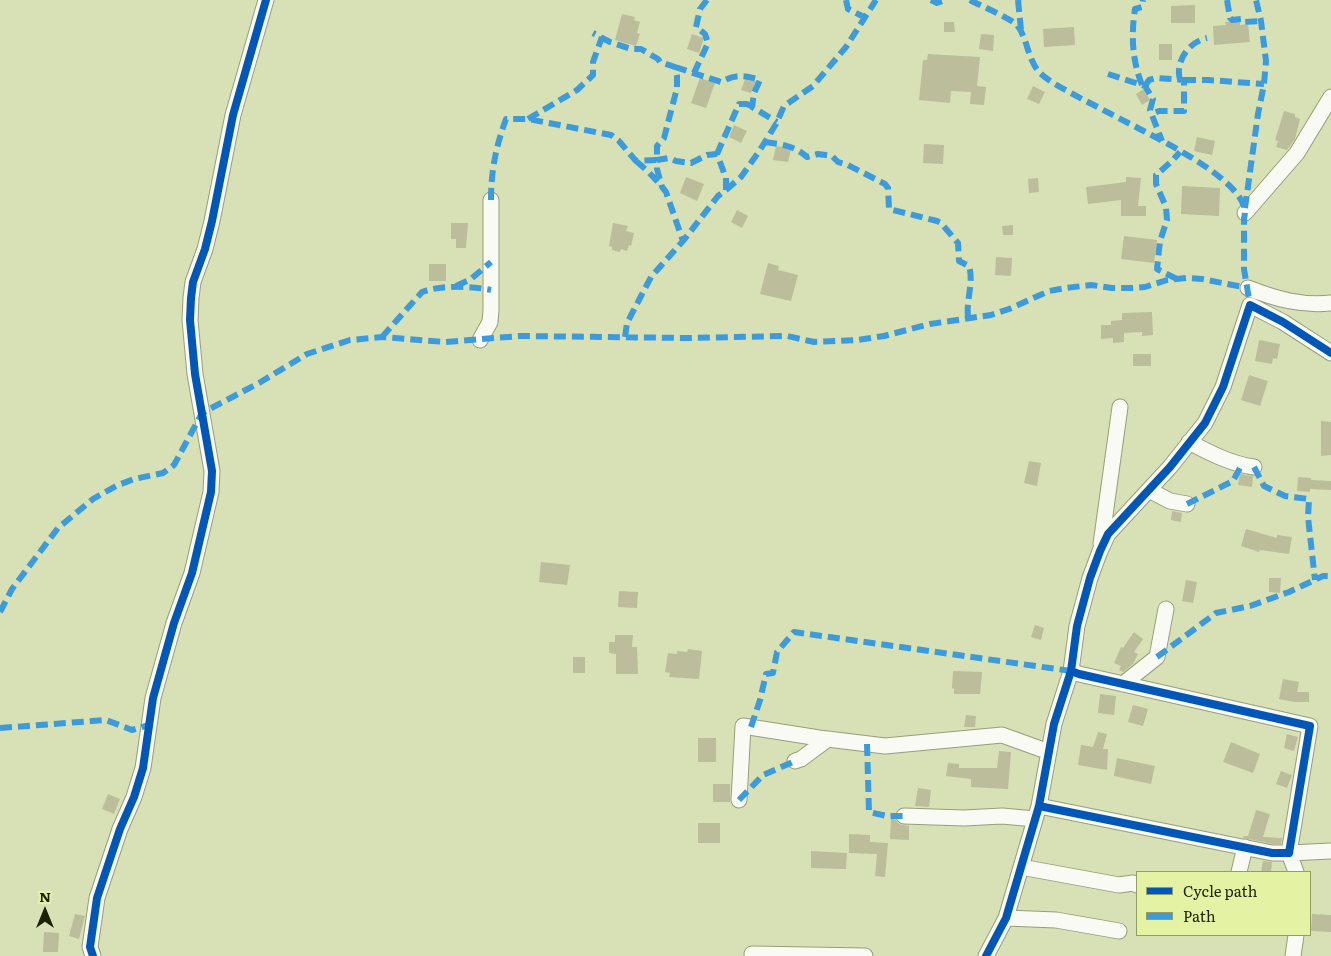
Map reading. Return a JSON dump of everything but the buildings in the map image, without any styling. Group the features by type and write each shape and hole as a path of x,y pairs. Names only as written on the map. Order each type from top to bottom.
{"street":[{"path":"93,956 90,947 97,898 143,768 153,698 174,623 192,573 211,492 212,471 195,374 190,320 191,298 193,282 206,249 233,116 266,0"},
{"path":"1245,213 1297,154 1331,96"},
{"path":"480,340 490,322 490,200"},
{"path":"1248,288 1291,302 1331,303"},
{"path":"986,956 1006,918 1037,813 1054,724 1071,671 1077,626 1090,578 1108,534 1149,490 1205,423 1223,387 1250,304 1283,322 1331,353"},
{"path":"1100,551 1120,407"},
{"path":"1189,442 1241,466 1254,467"},
{"path":"1149,490 1170,501 1187,504"},
{"path":"1123,684 1157,657 1166,609"},
{"path":"1071,671 1310,726 1289,853 1296,871"},
{"path":"739,800 743,726 885,746 1002,735 1049,752"},
{"path":"795,761 801,759 828,739"},
{"path":"904,816 964,818 1037,813 1272,853 1331,850"},
{"path":"1239,871 1245,847"},
{"path":"1021,867 1119,885 1133,883 1136,884"},
{"path":"1006,918 1056,920 1119,931"},
{"path":"1293,956 1296,936"},
{"path":"752,954 864,956"}],"marked path":[{"path":"694,73 708,43 705,34 696,27 700,9 707,0"},
{"path":"846,0 848,9 864,17"},
{"path":"726,190 741,177 760,150 776,124 784,106 813,86 846,47 876,0"},
{"path":"931,0 937,3 945,0"},
{"path":"970,0 1017,25 1032,62 1040,73 1050,81 1184,153 1221,178 1235,192 1244,205 1244,269 1250,305"},
{"path":"1018,0 1021,30"},
{"path":"1142,85 1134,57 1133,28 1135,9 1142,7 1143,0"},
{"path":"1227,0 1232,20 1241,19 1243,22 1261,21"},
{"path":"1245,208 1266,61 1261,21 1256,0"},
{"path":"491,200 495,159 506,119 528,119 611,135 619,141 636,161 657,160 657,146 664,138 677,88 675,67 660,62 641,49 631,49 610,42 593,33"},
{"path":"528,119 577,90 593,75 593,62 602,37"},
{"path":"1180,80 1179,66 1184,54 1194,44 1207,38"},
{"path":"675,67 721,82 740,76 760,80 754,93 752,107 777,122"},
{"path":"1108,74 1145,86 1153,99 1150,110 1162,141"},
{"path":"1145,86 1149,80 1156,78 1184,80 1184,111 1159,111 1152,114"},
{"path":"1184,80 1264,84"},
{"path":"717,154 739,104 747,104 752,107"},
{"path":"765,142 793,148 807,157 818,154 832,156 838,162 848,165 885,184 888,188 889,209 941,223 958,243 959,261 969,266 971,278 968,317"},
{"path":"1177,279 1157,269 1160,241 1167,220 1166,207 1156,184 1156,175 1180,152"},
{"path":"636,161 666,192 683,241 718,196 726,190 726,178 717,154 707,155 691,163 669,158 657,160 657,169 662,187"},
{"path":"625,337 627,323 651,277 683,241"},
{"path":"456,286 471,279 491,262"},
{"path":"0,612 12,589 58,528 93,499 116,486 134,479 163,473 174,465 202,413 259,383 307,354 350,340 382,337 445,342 520,336 688,338 787,336 814,342 857,340 884,336 930,324 991,315 1049,291 1066,288 1091,285 1112,288 1145,287 1167,280 1187,278 1248,288"},
{"path":"382,337 422,292 438,288 456,287 491,290"},
{"path":"1187,504 1233,481 1241,466"},
{"path":"1254,467 1264,486 1285,496 1309,499 1308,517 1315,580"},
{"path":"1157,657 1216,613 1250,606 1289,592 1323,576 1331,576"},
{"path":"751,727 766,674 773,673 777,652 794,632 1071,671"},
{"path":"0,728 106,720 132,730 149,725"},
{"path":"867,744 869,812 887,816 904,816"},
{"path":"739,800 763,775 795,761"}],"cycle path":[{"path":"93,956 90,947 97,898 143,768 153,698 174,623 192,573 211,492 212,471 195,374 190,320 191,298 193,282 205,249 212,221 233,115 266,0"},
{"path":"986,956 1006,918 1039,806 1054,724 1071,671 1077,626 1090,578 1108,534 1170,467 1205,423 1223,387 1250,305 1283,322 1331,353"},
{"path":"1039,806 1272,853 1289,853 1310,726 1071,671"}]}
